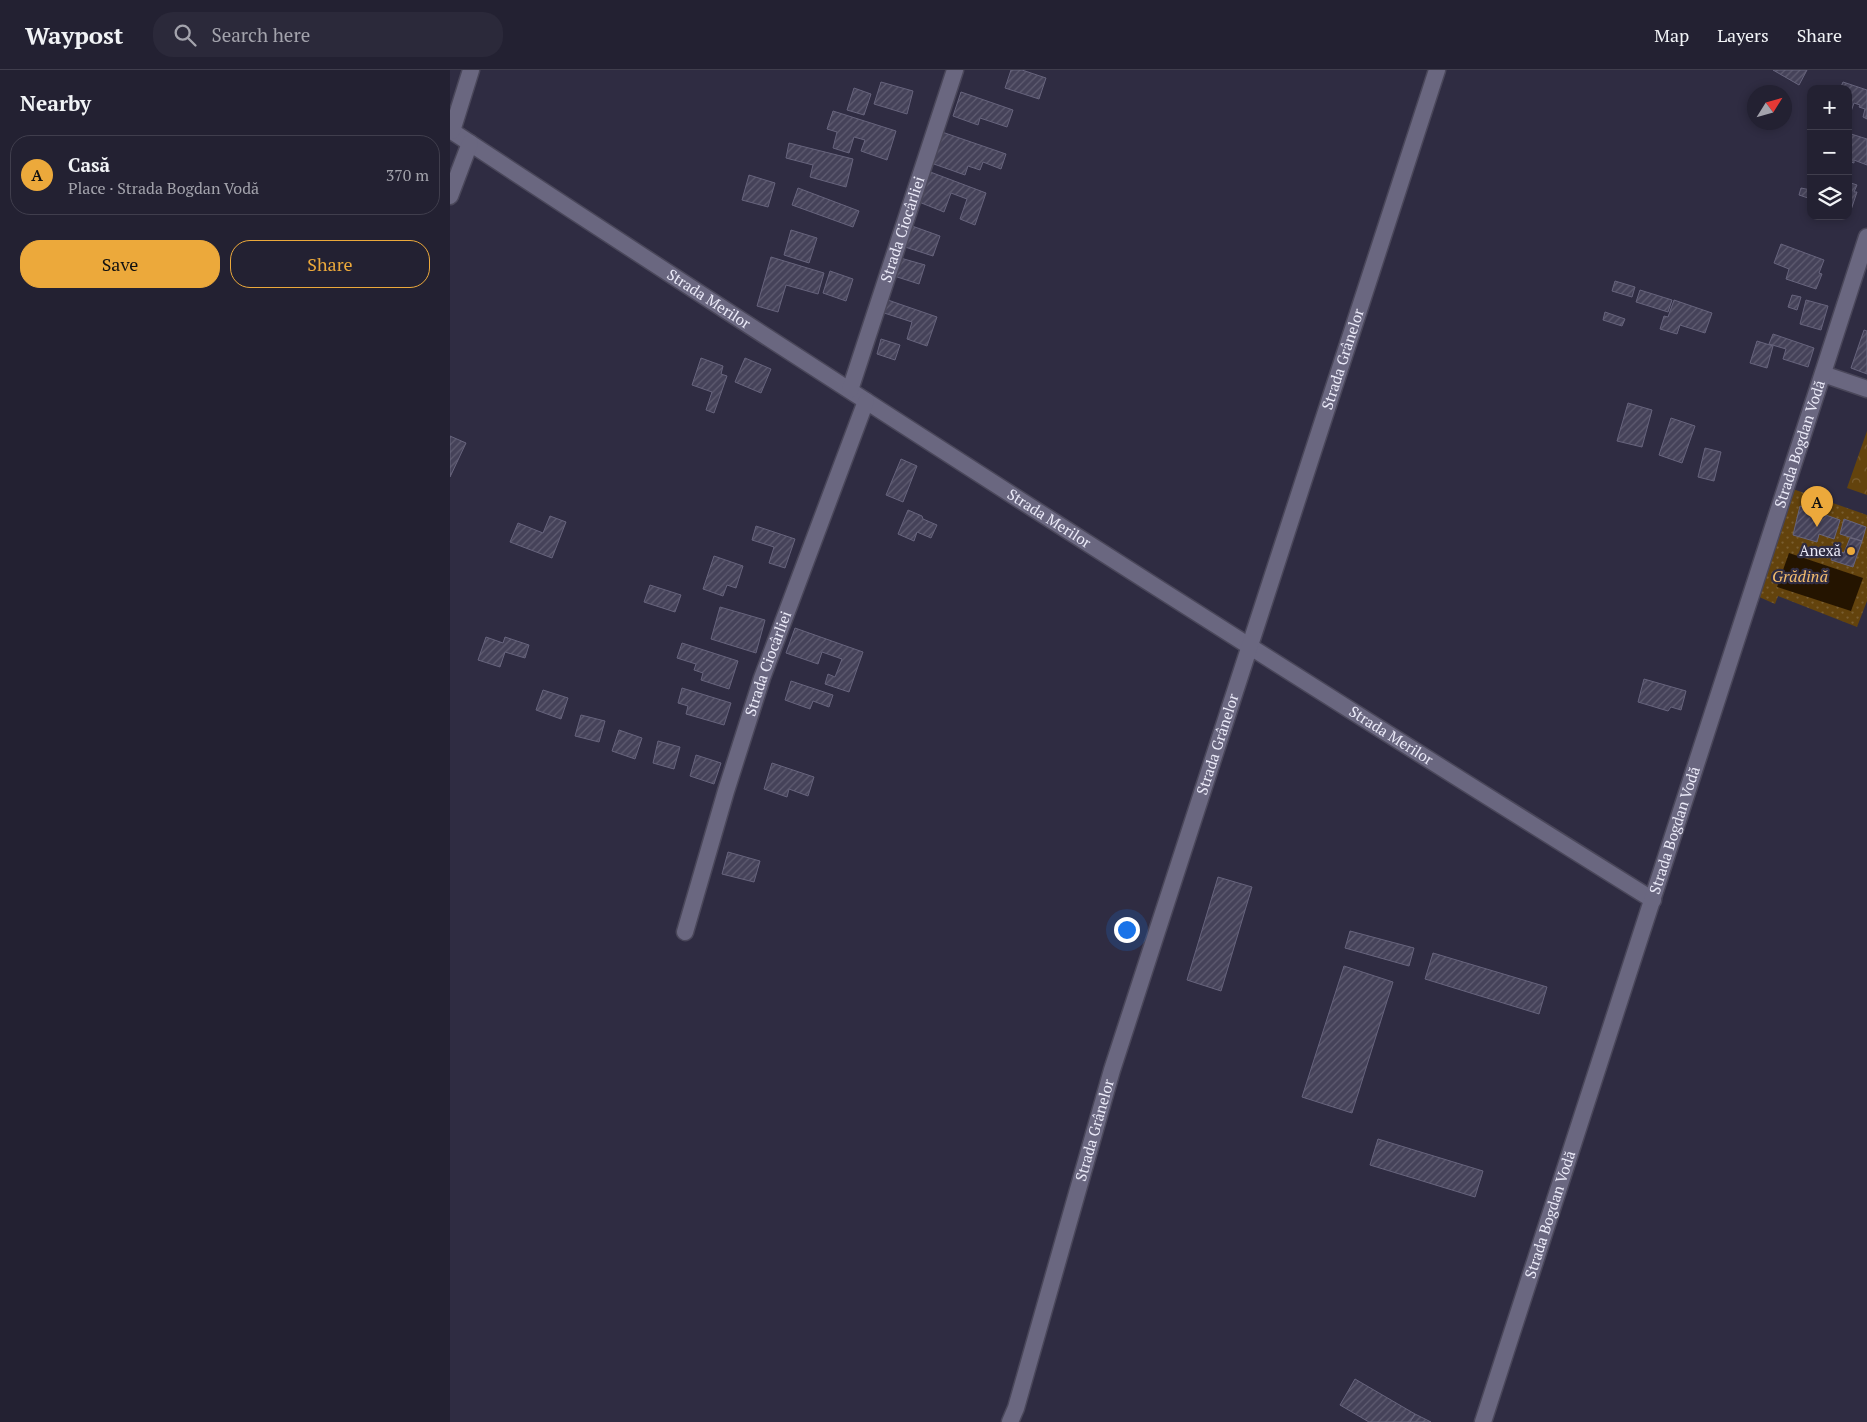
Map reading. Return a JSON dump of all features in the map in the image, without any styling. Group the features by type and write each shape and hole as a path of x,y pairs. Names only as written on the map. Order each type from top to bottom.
{"street":[{"path":"451,130 471,70"},
{"name":"Strada Ciocârliei","path":"850,390 955,70"},
{"name":"Strada Grânelor","path":"1010,1422 1016,1408 1112,1070 1437,70"},
{"name":"Strada Merilor","path":"451,130 866,401 1251,647 1653,900"},
{"path":"450,196 470,143"},
{"name":"Strada Bogdan Vodă","path":"1483,1422 1867,237"},
{"path":"1823,374 1867,389"},
{"name":"Strada Ciocârliei","path":"685,932 726,791 762,678 866,401"}],"green space":[{"path":"1867,431 1867,495 1847,488"},
{"path":"1790,488 1867,515 1867,601 1857,627 1778,596 1775,604 1757,596"}],"water":[{"name":"Grădină","path":"1789,553 1863,578 1851,611 1777,587"}],"building":[{"path":"1011,70 1022,70 1046,78 1039,99 1005,88"},
{"path":"1773,70 1807,70 1799,85"},
{"path":"881,82 913,91 907,114 874,104"},
{"path":"1852,85 1867,90 1867,119 1863,117 1865,109 1854,103 1852,109"},
{"path":"854,88 871,94 864,115 847,110"},
{"path":"961,92 1013,110 1007,127 980,118 978,125 953,116"},
{"path":"833,111 896,131 887,160 861,151 865,140 854,137 849,153 833,148 837,132 827,129"},
{"path":"942,132 1006,154 1001,169 983,162 980,170 968,166 965,175 931,163"},
{"path":"1852,134 1867,139 1867,165 1854,160 1854,163 1852,162"},
{"path":"789,143 853,159 846,187 810,177 813,165 786,158"},
{"path":"925,170 986,193 975,225 960,219 967,199 951,193 944,212 914,200"},
{"path":"749,175 775,183 768,207 742,200"},
{"path":"1852,183 1857,185 1854,192 1857,192 1852,207"},
{"path":"798,188 859,211 853,227 792,205"},
{"path":"1801,188 1807,189 1807,198 1799,195"},
{"path":"912,226 940,236 933,256 905,247"},
{"path":"791,230 817,238 809,263 784,255"},
{"path":"1781,244 1824,260 1819,273 1822,274 1816,289 1786,279 1789,269 1774,263"},
{"path":"771,257 824,273 818,294 786,285 778,312 757,306"},
{"path":"897,257 925,265 919,284 891,275"},
{"path":"830,271 853,279 846,301 823,293"},
{"path":"1615,281 1635,287 1632,297 1612,291"},
{"path":"1640,290 1672,300 1668,312 1636,302"},
{"path":"1792,295 1801,297 1797,310 1788,307"},
{"path":"882,298 937,317 927,346 907,339 912,322 878,311"},
{"path":"1674,300 1712,313 1705,333 1680,325 1677,334 1660,329 1664,316 1668,317"},
{"path":"1806,300 1828,306 1821,330 1800,324"},
{"path":"1605,312 1625,319 1622,326 1603,320"},
{"path":"1864,330 1867,331 1867,374 1851,368"},
{"path":"1773,334 1814,348 1808,367 1783,359 1786,349 1769,344"},
{"path":"881,339 900,345 895,360 877,354"},
{"path":"1757,341 1773,346 1767,368 1750,363"},
{"path":"701,358 723,366 721,374 727,376 714,413 706,410 712,392 692,385"},
{"path":"745,358 771,369 761,393 735,382"},
{"path":"1628,403 1652,410 1642,447 1617,441"},
{"path":"1671,418 1695,426 1682,463 1659,455"},
{"path":"450,436 466,443 450,477"},
{"path":"1705,448 1721,452 1714,481 1698,477"},
{"path":"901,459 917,466 903,502 886,495"},
{"path":"1800,506 1840,520 1834,539 1819,534 1817,542 1793,535"},
{"path":"908,510 937,525 931,538 917,532 914,541 898,534"},
{"path":"550,516 566,522 552,558 510,542 518,523 543,533"},
{"name":"Anexă","path":"1844,519 1866,527 1862,541 1840,534"},
{"path":"756,526 795,539 785,568 769,563 774,547 752,540"},
{"name":"Anexă","path":"1850,538 1862,541 1853,567 1831,560 1834,550 1844,553"},
{"path":"714,556 743,566 736,588 727,585 723,596 703,589"},
{"path":"650,585 681,595 675,612 644,602"},
{"path":"720,607 765,620 756,653 711,639"},
{"path":"795,628 863,652 849,692 825,684 828,674 835,677 842,659 822,652 818,664 786,653"},
{"path":"486,637 503,643 505,637 529,645 525,658 505,652 500,667 478,660"},
{"path":"682,643 738,661 729,689 701,680 703,673 694,670 696,664 677,658"},
{"path":"1644,679 1686,691 1681,710 1671,707 1668,711 1638,702"},
{"path":"791,681 833,695 829,707 813,701 810,709 785,700"},
{"path":"682,688 731,703 724,725 686,714 688,706 678,703"},
{"path":"543,690 568,698 561,719 536,710"},
{"path":"581,715 605,721 599,742 575,736"},
{"path":"619,730 642,738 635,759 612,751"},
{"path":"658,741 680,747 674,769 653,763"},
{"path":"696,755 721,763 714,784 690,776"},
{"path":"772,763 814,777 808,796 789,789 787,797 764,789"},
{"path":"728,852 760,861 754,882 722,874"},
{"path":"1218,877 1252,887 1221,991 1187,980"},
{"path":"1350,931 1414,948 1409,966 1345,948"},
{"path":"1433,953 1547,987 1539,1014 1425,979"},
{"path":"1344,966 1393,982 1352,1113 1302,1097"},
{"path":"1378,1139 1483,1171 1475,1197 1370,1165"},
{"path":"1355,1379 1415,1414 1410,1422 1369,1422 1340,1405"},
{"path":"1415,1414 1431,1422 1410,1422"}],"place":[{"name":"Casă","path":"1817,527"},
{"name":"Anexă","path":"1851,551"}]}
